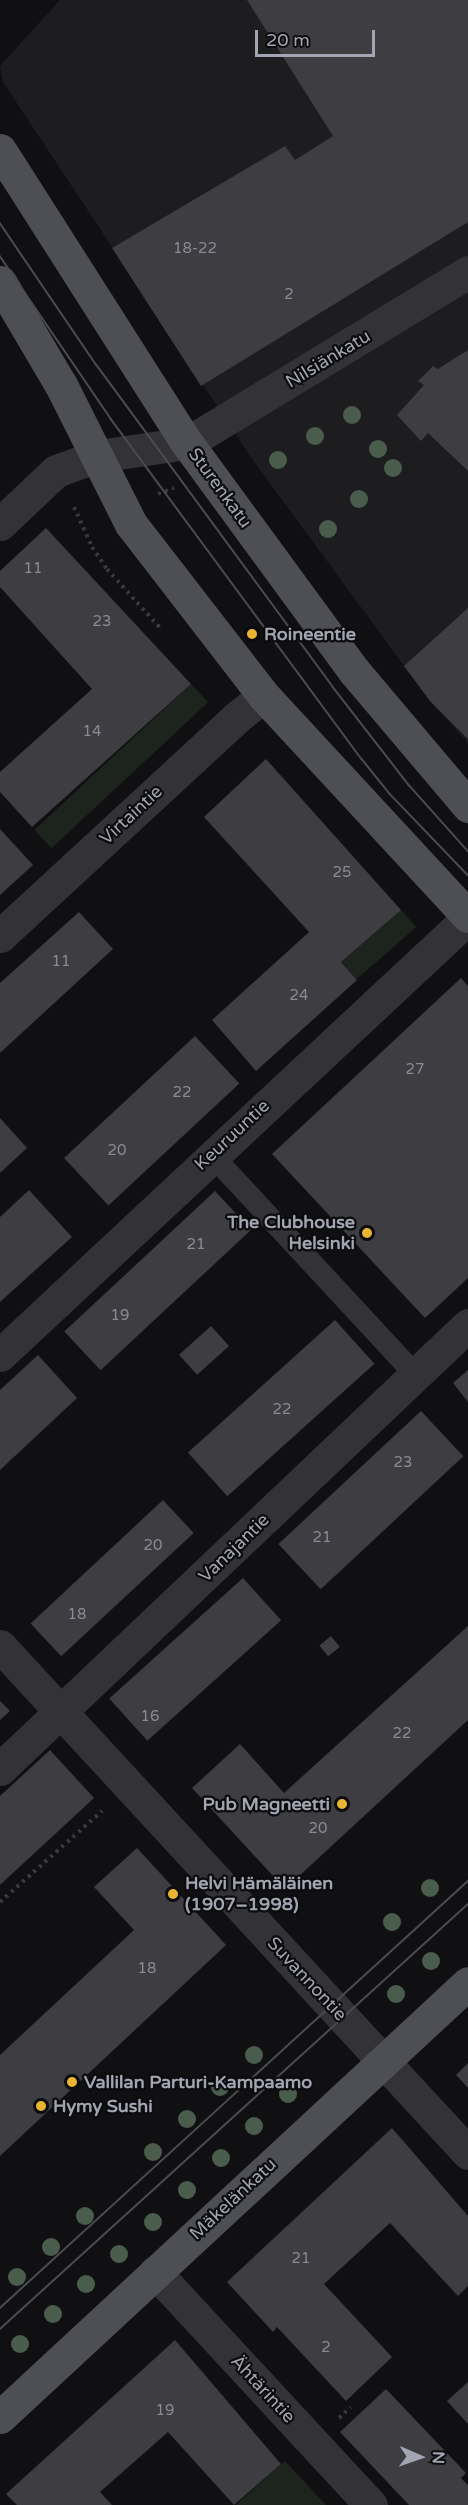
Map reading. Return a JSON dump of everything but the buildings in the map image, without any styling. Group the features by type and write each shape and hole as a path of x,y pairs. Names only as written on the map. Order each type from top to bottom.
{"main road":[{"name":"Sturenkatu","path":"0,150 187,443 354,670 468,806"},
{"path":"0,282 61,385 131,524 264,696 468,917"},
{"name":"Mäkelänkatu","path":"0,2416 468,1983"}],"street":[{"name":"Nilsiänkatu","path":"187,443 466,276"},
{"path":"0,524 56,471 98,456 187,443"},
{"name":"Virtaintie","path":"0,936 237,717 264,696"},
{"name":"Keuruuntie","path":"0,1355 211,1154 468,917"},
{"name":"Vanajantie","path":"0,1769 468,1325"},
{"name":"Suvannontie","path":"0,1646 63,1711 468,2153"},
{"name":"Ähtärintie","path":"155,2272 371,2505"}],"lane":[{"path":"211,1154 416,1375"}],"path":[{"path":"0,1902 130,1785"}],"shaded area":[{"path":"60,0 468,0 468,743 430,701 252,459 3,82 0,66"},
{"path":"191,684 208,702 52,848 34,830"},
{"path":"401,910 416,927 356,979 341,962"},
{"path":"285,2461 326,2505 236,2505 281,2464"}],"tram line":[{"path":"0,223 96,364 333,687 409,785 468,851"},
{"path":"0,256 111,419 362,759 390,794 468,875"},
{"path":"0,2308 468,1881"},
{"path":"0,2329 468,1904"}],"place":[{"name":"Roineentie","path":"252,634"},
{"name":"The Clubhouse Helsinki","path":"367,1233"},
{"name":"Pub Magneetti","path":"342,1804"},
{"name":"Helvi Hämäläinen (1907–1998)","path":"173,1894"},
{"name":"Vallilan Parturi-Kampaamo","path":"72,2082"},
{"name":"Hymy Sushi","path":"41,2106"}]}
